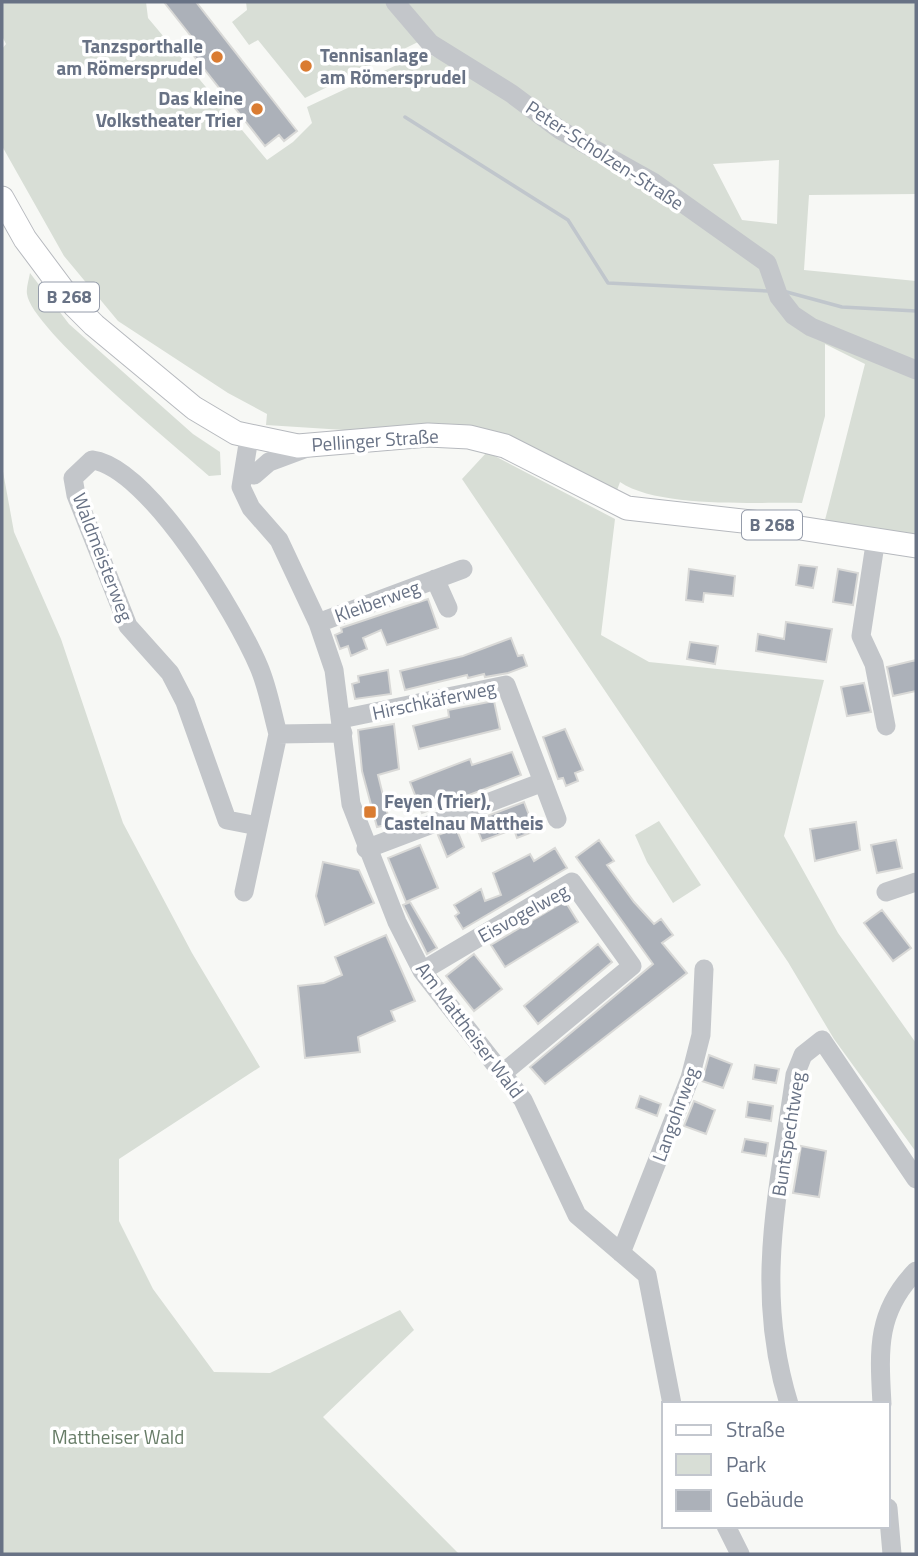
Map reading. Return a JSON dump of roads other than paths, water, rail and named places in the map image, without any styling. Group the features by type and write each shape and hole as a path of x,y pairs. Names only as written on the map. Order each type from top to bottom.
{"main road":[{"name":"Pellinger Straße","path":"2,198 25,239 75,306 94,325 194,408 221,426 249,438 284,445 312,446 428,435 469,437 505,446 627,508 876,538 916,546"}],"street":[{"name":"Peter-Scholzen-Straße","path":"395,2 430,43 512,94 560,130 653,183 767,263 779,297 793,315 811,327 916,370"},
{"name":"Am Mattheiser Wald","path":"249,438 258,449 253,488 260,517"},
{"name":"Am Mattheiser Wald","path":"249,438 241,487 245,499 279,540 318,623 334,670 351,804 366,849 422,971 503,1073 536,1123 577,1215 647,1275 672,1402"},
{"path":"254,475 270,462 312,446"},
{"name":"Waldmeisterweg","path":"244,892 278,734 260,670 240,627 209,579 146,493 120,470 106,462 92,460 74,478 76,495 128,626 170,673 185,702 227,820 258,825"},
{"path":"876,538 861,636 874,664 886,726"},
{"name":"Kleiberweg","path":"318,623 463,569"},
{"name":"Kleiberweg","path":"435,579 447,608"},
{"name":"Hirschkäferweg","path":"342,726 506,685 556,819"},
{"path":"278,734 342,726"},
{"path":"366,849 542,782"},
{"path":"886,892 916,882"},
{"name":"Eisvogelweg","path":"422,971 572,883 632,966 503,1073"},
{"name":"Langohrweg","path":"621,1253 690,1078 701,1035 704,970"},
{"name":"Buntspechtweg","path":"788,1402 776,1363 769,1275 795,1075 803,1055 822,1040 916,1179"},
{"path":"882,1402 879,1350 883,1324 891,1302 916,1271"},
{"path":"727,1528 740,1554"},
{"path":"890,1528 892,1554"}],"waterway":[{"path":"405,117 568,220 608,283 768,291"},
{"path":"783,291 842,307 916,311"}],"place":[{"name":"Tanzsporthalle am Römersprudel","path":"217,57"},
{"name":"Tennisanlage am Römersprudel","path":"306,66"},
{"name":"Das kleine Volkstheater Trier","path":"257,109"},
{"name":"Feyen (Trier), Castelnau Mattheis","path":"370,812"}],"park label":[{"name":"Mattheiser Wald","path":"118,1437"}]}
